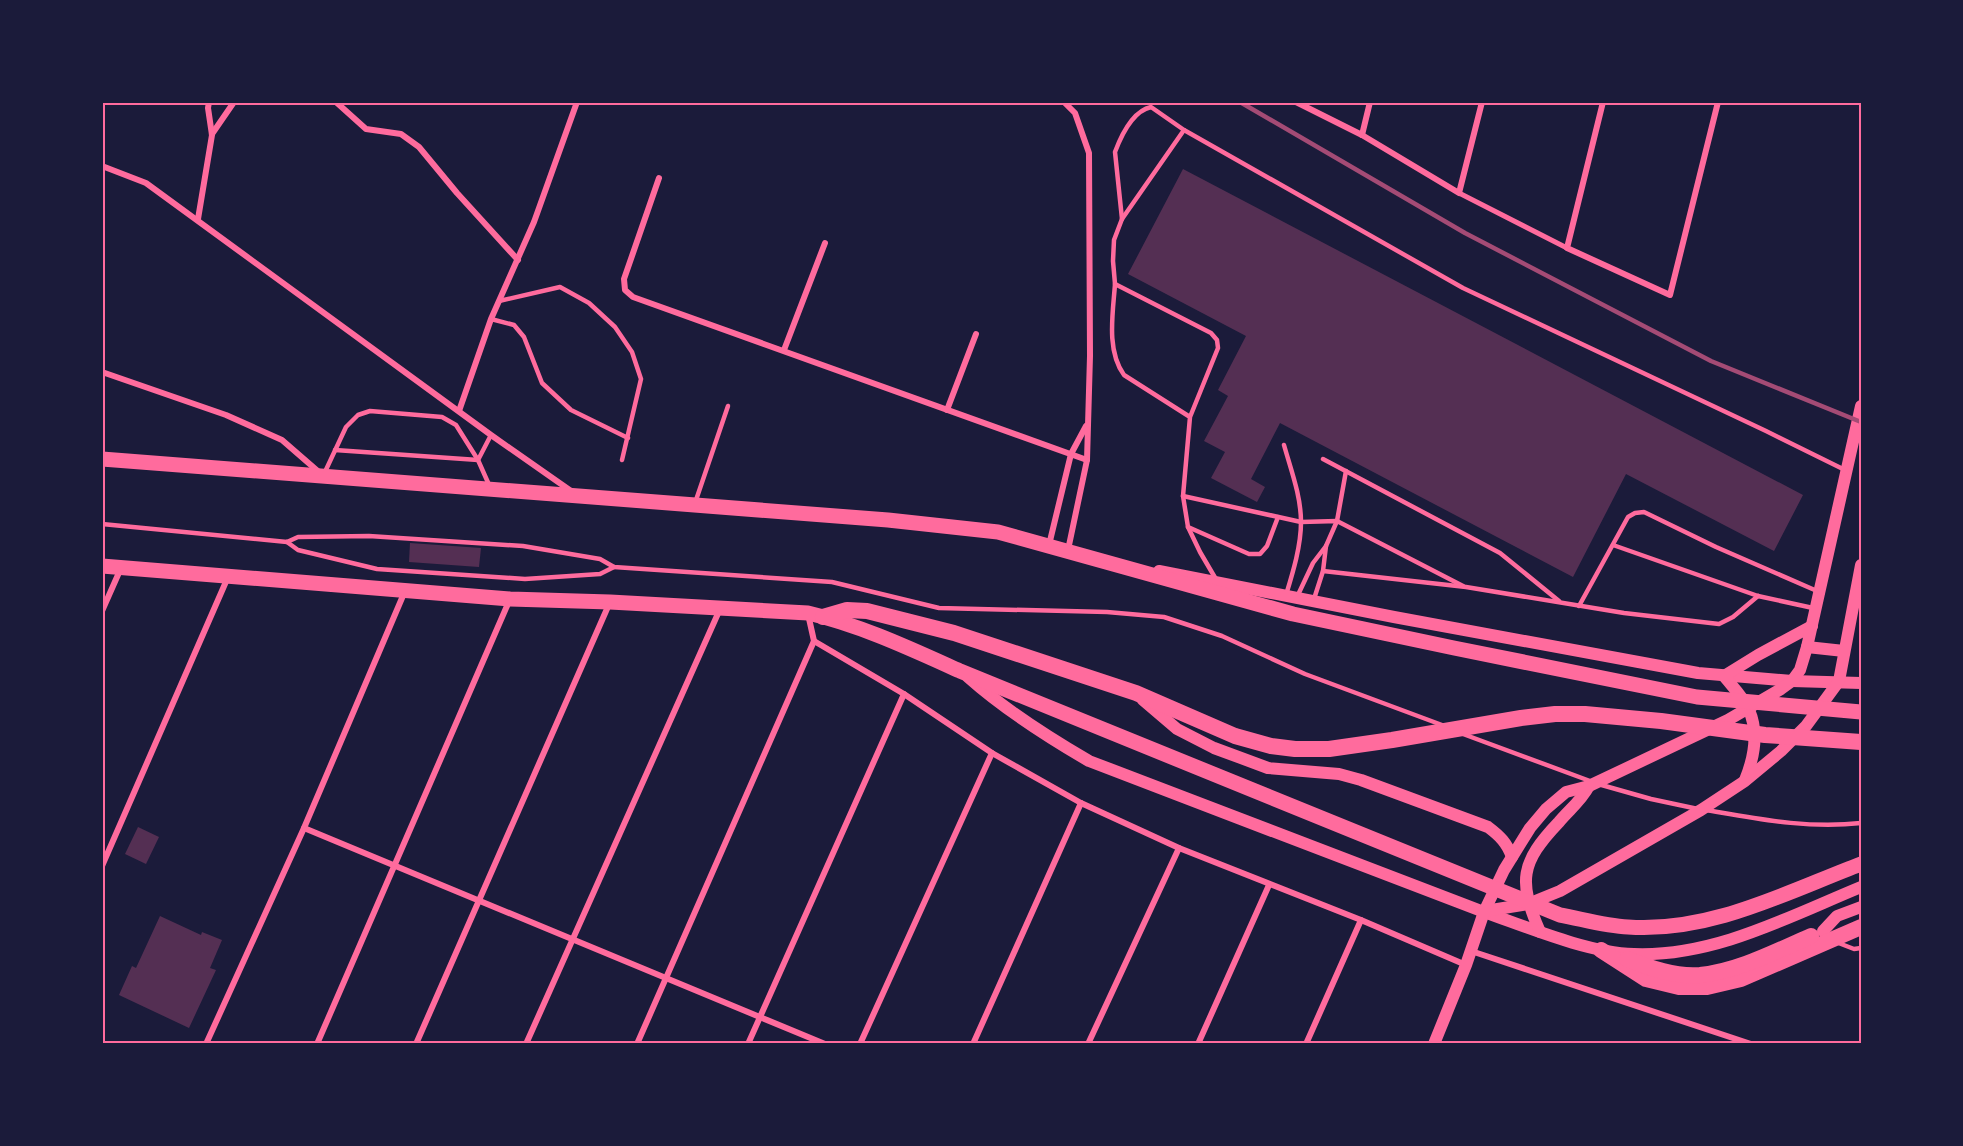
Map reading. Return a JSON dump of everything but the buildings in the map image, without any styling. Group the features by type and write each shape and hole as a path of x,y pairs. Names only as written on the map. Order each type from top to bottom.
{"highway":[{"path":"102,459 888,520 998,532 1293,614 1454,648 1697,697 1861,712"},
{"path":"102,566 510,599 610,602 816,615 847,610 867,611 954,633 1136,693 1235,736 1271,746 1295,749 1329,748 1392,740 1556,714 1585,714 1661,721 1765,735 1861,742"},
{"path":"816,615 902,645 960,671 1560,915 1627,927 1660,927 1705,920 1745,909 1861,864"},
{"path":"1601,950 1646,979 1679,987 1707,987 1741,979 1861,916"},
{"path":"1827,935 1861,927"}],"main road":[{"path":"1434,1044 1466,965 1484,912 1512,857 1530,828 1546,809 1566,792 1592,784 1641,762 1749,708 1792,681 1800,670 1808,647 1861,406"},
{"path":"1102,561 1646,664 1724,676 1861,683"},
{"path":"1484,912 1528,904 1560,891 1701,810 1745,781 1781,751 1806,726 1839,681 1861,565"},
{"path":"1724,676 1812,626"},
{"path":"1808,647 1844,651"},
{"path":"960,671 998,704 1047,737 1089,761 1484,912 1601,950 1633,955 1706,947 1744,935 1861,887"},
{"path":"1724,676 1749,708 1755,740 1753,761 1745,781"},
{"path":"1136,693 1177,729 1214,748 1268,768 1339,774 1362,780 1488,827 1501,836 1512,857"},
{"path":"1540,932 1528,904 1525,885 1528,867 1535,852 1560,820 1582,799 1592,784"},
{"path":"1827,935 1837,916 1861,907"}],"street":[{"path":"198,219 212,135 209,102"},
{"path":"212,135 234,102"},
{"path":"336,102 366,129 401,134 419,147 518,260"},
{"path":"459,411 491,319 534,222 577,102"},
{"path":"1064,102 1075,113 1089,153 1090,356 1087,459 1068,550"},
{"path":"1296,102 1362,135 1459,193 1567,248 1670,295 1718,102"},
{"path":"1362,135 1370,102"},
{"path":"1459,193 1482,102"},
{"path":"1567,248 1603,102"},
{"path":"102,166 146,183 198,219 579,497"},
{"path":"658,178 624,279 626,290 633,297 1087,459"},
{"path":"784,350 825,243"},
{"path":"947,410 976,334"},
{"path":"102,372 226,416 282,440 323,475"},
{"path":"1049,545 1071,454 1088,424"},
{"path":"102,611 121,568"},
{"path":"102,866 228,576"},
{"path":"206,1044 304,828 405,590"},
{"path":"317,1044 510,599"},
{"path":"416,1044 610,602"},
{"path":"526,1044 720,609"},
{"path":"637,1044 814,640 816,615"},
{"path":"814,640 904,694 992,753 1081,803 1179,848 1361,920 1466,965"},
{"path":"748,1044 904,694"},
{"path":"860,1044 992,753"},
{"path":"974,1044 1081,803"},
{"path":"304,828 825,1044"},
{"path":"1088,1044 1179,848"},
{"path":"1198,1044 1269,885"},
{"path":"1306,1044 1361,920"},
{"path":"1471,951 1751,1044"}],"lane":[{"path":"1122,219 1115,152 1137,114 1151,107 1184,130 1463,288 1847,471"},
{"path":"1184,130 1122,219 1114,240 1115,284 1112,321 1114,356 1124,375 1190,417"},
{"path":"1115,284 1211,333 1217,340 1218,348 1190,417 1183,496 1188,527 1217,581"},
{"path":"499,301 560,287 589,303 615,327 632,352 641,379 622,460"},
{"path":"491,319 514,325 524,337 542,383 571,410 628,438"},
{"path":"694,506 728,406"},
{"path":"323,475 346,427 358,415 370,411 442,417 456,425 478,460 491,489"},
{"path":"478,460 491,435"},
{"path":"1284,445 1298,490 1301,522 1292,596"},
{"path":"335,450 478,460"},
{"path":"1323,459 1500,553 1561,603"},
{"path":"1314,601 1323,571 1326,546 1336,521 1346,471"},
{"path":"1183,496 1301,522 1336,521 1466,588"},
{"path":"1579,606 1628,517 1644,512 1716,547 1820,592"},
{"path":"1188,527 1249,554 1260,554 1267,546 1278,517"},
{"path":"102,524 287,542 298,537 369,536 523,546 600,559 614,567 832,582 939,608 1107,612 1164,617 1222,636 1305,674 1592,784 1651,800 1701,810 1799,825 1834,826 1861,823"},
{"path":"287,542 298,550 377,569 525,579 600,574 614,567"},
{"path":"1613,545 1758,596 1816,609"},
{"path":"1292,596 1326,546"},
{"path":"1323,571 1466,588 1624,613 1719,624 1733,617 1758,596"},
{"path":"1827,935 1846,947 1861,948"}],"railway":[{"path":"1240,102 1465,233 1711,361 1861,422"}]}
